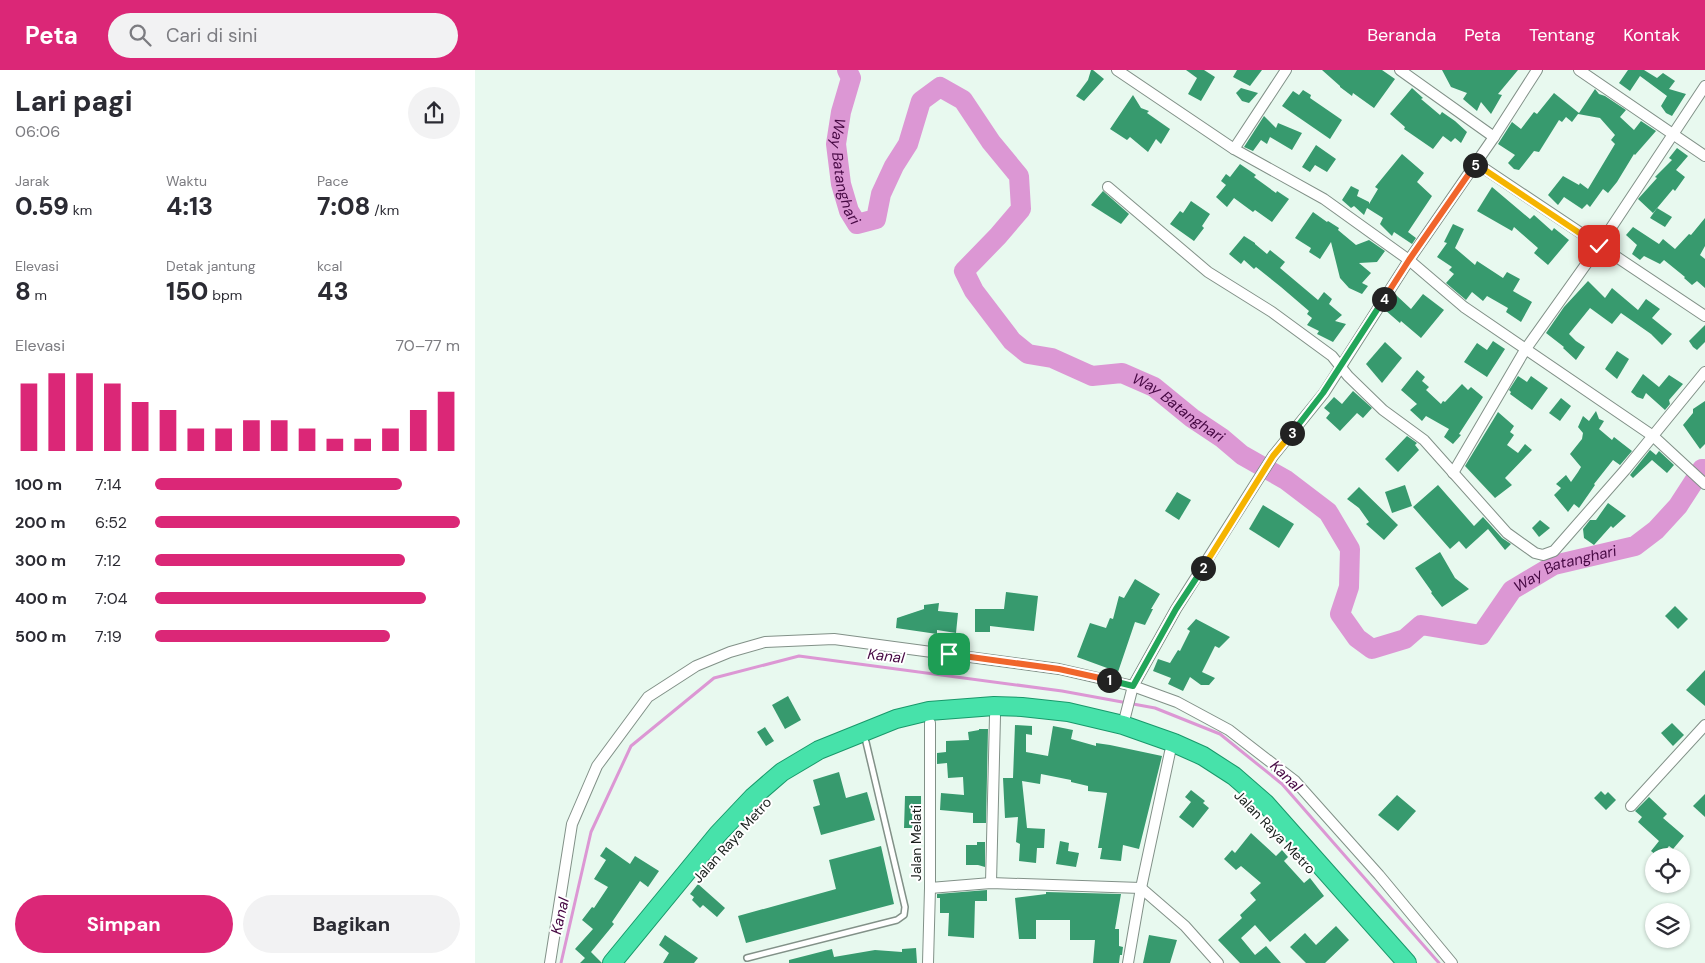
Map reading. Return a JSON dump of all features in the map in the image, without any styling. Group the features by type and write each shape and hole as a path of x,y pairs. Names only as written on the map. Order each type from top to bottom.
{"highway":[{"path":"611,963 718,834 753,796 782,772 819,750 896,719 929,712 994,706 1022,707 1125,719 1203,756 1234,776 1265,803 1337,891 1407,963"},
{"name":"Jalan Raya Metro","path":"627,963 726,843 760,806 796,776 825,759 900,730 930,723 995,716 1022,716 1066,721 1121,734 1170,752 1206,770 1227,784 1258,811 1337,891 1394,963"}],"street":[{"path":"1117,70 1234,149 1324,199 1409,260 1464,307 1653,436 1705,484"},
{"path":"1234,149 1286,70"},
{"path":"1400,70 1494,137"},
{"path":"1125,719 1132,690 1176,609 1243,506 1257,481 1273,456 1323,393 1409,260 1476,164 1537,70"},
{"path":"1579,70 1705,156"},
{"path":"1453,473 1525,350 1599,246 1705,86"},
{"path":"1476,164 1705,316"},
{"path":"1108,187 1208,272 1272,312 1332,356 1348,376 1383,410 1424,440 1507,533 1530,550 1543,555 1554,551 1653,436 1705,372"},
{"path":"550,963 572,824 597,766 649,697 696,666 730,652 765,642 834,639 1059,669 1177,702 1229,730 1295,781 1379,875 1452,963"},
{"path":"991,883 995,716"},
{"name":"Jalan Melati","path":"928,963 930,723"},
{"path":"1631,806 1705,725"},
{"path":"1128,963 1141,888 1170,752"},
{"path":"930,888 991,883 1141,888 1185,926 1218,963"}],"lane":[{"path":"747,958 897,920 904,915 905,907 866,742"}],"building":[{"path":"1091,70 1104,79 1084,101 1076,96 1088,80"},
{"path":"1186,70 1204,70 1215,77 1201,101 1188,94 1197,78"},
{"path":"1237,70 1262,70 1250,86 1233,77"},
{"path":"1322,70 1382,70 1395,79 1374,108 1353,93 1352,96"},
{"path":"1442,70 1518,70 1498,94 1502,95 1491,114 1481,102 1477,111 1463,99 1467,93 1451,87"},
{"path":"1628,70 1644,70 1657,78 1663,73 1675,81 1669,89 1686,94 1672,116 1666,113 1661,106 1667,96 1640,76 1630,91 1619,83"},
{"path":"1241,88 1258,93 1249,103 1242,101 1236,93"},
{"path":"1412,88 1423,98 1421,99 1440,115 1442,112 1467,132 1461,143 1455,138 1451,142 1443,136 1433,149 1404,129 1405,127 1390,114"},
{"path":"1595,89 1599,94 1626,110 1620,117 1634,130 1641,121 1656,131 1634,154 1608,193 1603,189 1590,207 1587,204 1582,209 1564,197 1558,205 1548,195 1563,176 1579,185 1580,183 1588,189 1615,144 1611,140 1615,135 1600,118 1578,114 1572,122 1566,117 1562,122 1559,120 1539,152 1534,151 1519,170 1514,169 1508,163 1515,155 1498,144 1512,122 1521,129 1534,112 1537,114 1554,93 1579,113"},
{"path":"1303,90 1311,95 1310,98 1342,120 1330,139 1282,106 1293,91 1299,95"},
{"path":"1133,95 1141,108 1149,111 1147,113 1170,129 1161,144 1156,139 1148,152 1130,137 1127,140 1110,129"},
{"path":"1264,116 1276,128 1278,123 1302,133 1292,150 1270,137 1267,144 1261,140 1253,151 1244,147"},
{"path":"1316,145 1336,159 1327,172 1315,165 1310,172 1302,167"},
{"path":"1677,148 1688,156 1676,170 1685,177 1675,191 1673,189 1653,213 1638,199 1657,178 1655,177 1672,160 1669,158"},
{"path":"1402,154 1424,173 1417,182 1432,196 1408,232 1416,238 1412,244 1394,232 1392,236 1380,224 1383,218 1367,208 1364,215 1354,206 1351,208 1342,200 1351,186 1359,190 1357,196 1369,202 1369,204 1378,189 1375,187"},
{"path":"1240,164 1276,193 1277,191 1289,199 1272,222 1255,210 1253,212 1234,198 1227,207 1216,197 1226,185 1221,181 1226,174 1230,177"},
{"path":"1492,187 1530,219 1534,215 1552,231 1554,228 1569,240 1548,265 1534,253 1538,248 1514,227 1512,231 1477,211"},
{"path":"1103,191 1129,214 1121,224 1091,205"},
{"path":"1191,201 1210,214 1202,226 1204,228 1194,241 1170,224 1180,211 1183,213"},
{"path":"1657,208 1672,217 1665,227 1650,218"},
{"path":"1313,212 1339,228 1338,230 1356,245 1369,240 1385,251 1377,262 1359,263 1371,273 1362,283 1368,286 1362,294 1349,288 1340,278 1331,242 1320,259 1309,252 1311,248 1295,238"},
{"path":"1705,218 1705,246 1700,255 1705,259 1705,288 1697,281 1692,285 1664,260 1660,264 1644,256 1640,260 1632,254 1637,245 1626,235 1633,227 1659,244 1663,239 1675,249 1689,234 1691,235"},
{"path":"1453,224 1464,229 1455,248 1475,265 1477,261 1503,278 1507,272 1520,279 1513,291 1532,302 1521,322 1506,312 1508,308 1487,296 1483,301 1472,292 1466,300 1446,283 1454,274 1449,270 1452,267 1437,257 1447,243 1444,242"},
{"path":"1244,236 1267,254 1270,250 1285,262 1280,268 1318,300 1324,292 1332,299 1329,304 1342,315 1335,321 1346,324 1333,342 1317,334 1319,331 1307,325 1312,318 1307,314 1309,311 1281,287 1256,267 1254,269 1244,260 1241,264 1229,254"},
{"path":"1588,281 1605,298 1612,288 1638,310 1646,299 1660,309 1652,318 1672,334 1662,345 1651,334 1621,313 1612,324 1590,308 1569,334 1585,347 1576,360 1564,347 1546,333 1564,307"},
{"path":"1423,294 1444,310 1421,338 1385,310 1396,295 1411,309"},
{"path":"1705,325 1705,342 1697,350 1689,341"},
{"path":"1493,341 1505,349 1487,377 1464,362 1477,343 1487,350"},
{"path":"1385,342 1402,358 1382,383 1366,364"},
{"path":"1617,351 1629,359 1617,379 1605,369"},
{"path":"1417,370 1425,377 1422,381 1429,387 1426,390 1441,404 1462,384 1468,390 1471,387 1483,397 1459,434 1461,435 1453,444 1444,437 1449,429 1426,416 1422,421 1410,410 1417,404 1401,390"},
{"path":"1643,374 1659,387 1669,375 1683,384 1669,400 1670,404 1665,410 1646,393 1643,399 1631,392"},
{"path":"1518,376 1527,382 1531,376 1548,388 1532,410 1510,394 1509,390"},
{"path":"1353,391 1372,408 1363,418 1357,413 1340,431 1326,418 1330,413 1324,408 1334,397 1342,404"},
{"path":"1561,398 1571,406 1560,421 1549,413"},
{"path":"1705,401 1705,444 1700,449 1683,425 1693,413 1693,409"},
{"path":"1596,411 1599,419 1604,421 1599,429 1612,440 1614,437 1632,451 1620,465 1613,460 1594,484 1579,508 1574,504 1568,512 1554,495 1561,488 1556,484 1566,475 1571,482 1581,467 1570,454 1582,439 1583,433 1578,427 1583,416 1589,421"},
{"path":"1498,412 1514,426 1510,432 1514,435 1507,445 1518,453 1525,444 1532,450 1505,478 1512,485 1495,498 1465,466"},
{"path":"1407,436 1417,443 1415,445 1419,450 1398,472 1385,459"},
{"path":"1650,450 1656,455 1659,451 1674,465 1667,473 1652,460 1633,478 1630,475"},
{"path":"1405,485 1412,506 1392,513 1385,492"},
{"path":"1438,485 1474,526 1483,517 1502,538 1511,544 1505,550 1488,529 1466,549 1459,541 1450,549 1413,507"},
{"path":"1359,487 1398,525 1384,540 1366,524 1369,522 1359,508 1347,499"},
{"path":"1177,492 1191,500 1179,520 1165,511"},
{"path":"1608,503 1626,516 1613,528 1611,526 1594,545 1584,538 1583,529 1590,520 1596,520"},
{"path":"1263,505 1294,524 1279,548 1249,529"},
{"path":"1540,520 1550,528 1539,537 1532,528"},
{"path":"1440,552 1455,578 1469,589 1442,607 1415,568"},
{"path":"1135,579 1160,594 1151,609 1153,609 1145,625 1135,622 1118,672 1077,657 1090,623 1106,628 1110,618 1113,619 1119,596 1124,598"},
{"path":"1006,592 1038,596 1034,631 990,626 990,632 975,632 975,609 1004,609"},
{"path":"939,603 938,611 958,613 956,633 937,630 937,634 896,628 897,618 924,609 924,605"},
{"path":"1675,606 1688,619 1678,629 1665,616"},
{"path":"1196,619 1230,637 1219,648 1215,646 1202,672 1215,678 1209,685 1201,685 1190,677 1183,691 1168,684 1171,678 1153,671 1158,659 1170,663 1178,650 1180,651 1190,631 1187,629"},
{"path":"1705,670 1705,706 1686,690"},
{"path":"788,696 801,720 785,729 772,705"},
{"path":"1672,723 1684,735 1673,746 1661,733"},
{"path":"1015,725 1032,726 1032,735 1026,734 1026,752 1048,756 1053,726 1073,730 1071,739 1096,746 1096,743 1110,745 1162,756 1139,849 1123,845 1121,861 1100,859 1102,848 1098,848 1107,793 1088,791 1088,786 1071,782 1071,780 1041,774 1040,784 1022,781 1027,828 1045,829 1044,848 1037,848 1036,863 1019,861 1020,844 1016,842 1018,817 1005,818 1003,778 1013,778"},
{"path":"765,727 774,741 766,746 757,732"},
{"path":"988,729 986,823 973,823 973,813 940,810 941,793 964,795 963,777 948,778 947,763 937,764 937,753 946,752 946,741 969,740 968,732"},
{"path":"839,772 846,798 867,792 875,820 821,835 813,807 820,805 813,780"},
{"path":"1191,790 1205,801 1203,803 1209,808 1193,828 1179,817 1191,802 1185,797"},
{"path":"1601,791 1605,795 1608,792 1616,800 1606,810 1594,798"},
{"path":"1705,794 1705,817 1693,806"},
{"path":"1397,795 1416,811 1398,831 1378,815"},
{"path":"905,796 921,796 921,828 904,828"},
{"path":"1649,797 1667,814 1663,818 1684,836 1674,848 1669,846 1667,848 1653,848 1659,841 1638,822 1642,817 1635,811"},
{"path":"1251,833 1276,856 1282,850 1288,857 1284,861 1304,883 1310,878 1324,896 1270,942 1255,925 1241,938 1255,955 1266,946 1281,963 1240,963 1218,940 1242,918 1240,915 1256,900 1250,893 1261,883 1241,866 1236,870 1224,859 1232,850 1235,853"},
{"path":"1060,841 1069,843 1068,851 1079,853 1076,867 1056,864"},
{"path":"977,842 985,842 985,867 966,865 966,845 977,845"},
{"path":"881,846 894,904 746,943 738,916 836,889 829,860"},
{"path":"606,847 630,864 635,856 659,871 648,887 640,881 612,922 614,924 591,952 602,963 580,963 585,958 575,949 593,929 582,920 592,907 594,908 608,887 594,879 606,860 600,856"},
{"path":"698,884 725,908 717,917 703,905 700,908 692,900 694,897 690,894"},
{"path":"987,890 987,901 975,901 974,938 948,936 949,913 940,913 940,898 937,898 937,894"},
{"path":"1046,892 1121,894 1115,929 1119,929 1119,946 1123,947 1119,963 1093,963 1095,940 1070,940 1070,920 1036,920 1036,939 1019,939 1015,898 1046,894"},
{"path":"1336,926 1349,940 1325,963 1306,963 1290,947 1305,933 1316,945"},
{"path":"665,935 698,958 694,963 663,963 669,953 659,945"},
{"path":"1149,935 1177,940 1170,963 1143,963"},
{"path":"916,948 917,963 789,963 789,960 832,949 834,957 875,950 902,952 902,949"}],"waterway":[{"name":"Way Batanghari","path":"847,70 851,78 841,112 836,144 841,184 849,211 857,224 876,219 881,194 894,166 908,144 921,101 940,87 963,100 991,142 1019,176 1021,209 964,271 974,291 1012,341 1028,354 1052,358 1092,376 1122,373 1154,387 1242,455 1286,480 1328,512 1350,549 1349,587 1340,614 1357,638 1372,649 1405,639 1421,625 1481,635 1512,590 1554,565 1635,546 1656,530 1678,506 1702,469 1705,469"},
{"name":"Kanal","path":"561,963 591,832 631,746 714,678 799,656 1062,691 1155,708 1220,734 1282,784 1439,963"}],"route":[{"path":"949,654 1059,669 1133,686 1176,609 1273,456 1323,393 1409,260 1476,164 1599,246"}]}
